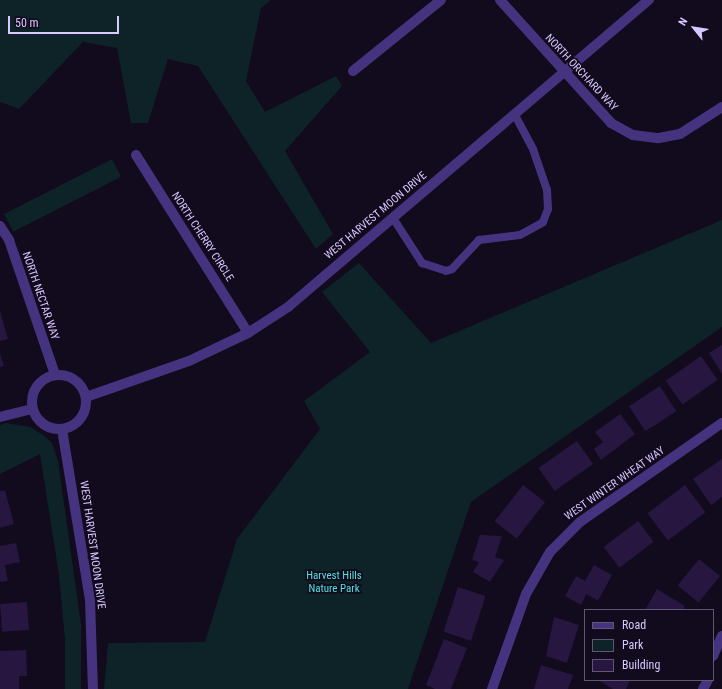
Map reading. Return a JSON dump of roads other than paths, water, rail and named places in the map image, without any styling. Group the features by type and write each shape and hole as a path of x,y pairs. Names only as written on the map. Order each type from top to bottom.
{"street":[{"path":"353,71 441,0"},
{"name":"NORTH ORCHARD WAY","path":"500,0 564,74 611,123 633,135 659,138 680,134 722,106"},
{"name":"WEST HARVEST MOON DRIVE","path":"86,397 189,361 248,333 288,307 650,0"},
{"name":"NORTH CHERRY CIRCLE","path":"136,155 248,333"},
{"name":"NORTH NECTAR WAY","path":"0,226 9,240 55,374"},
{"path":"55,374 71,377 86,397 84,414 71,427 62,429 40,423 32,409 31,400 38,383 55,374"},
{"path":"0,417 32,409"},
{"name":"WEST WINTER WHEAT WAY","path":"492,689 526,594 550,552 580,522 722,423"},
{"name":"WEST HARVEST MOON DRIVE","path":"62,429 90,600 92,689"},
{"path":"714,654 722,636"}],"lane":[{"path":"393,218 418,259 426,266 446,271 452,269 479,240 520,235 543,222 548,209 546,190 533,149 515,115"}],"park label":[{"name":"Harvest Hills Nature Park","path":"334,583"}]}
